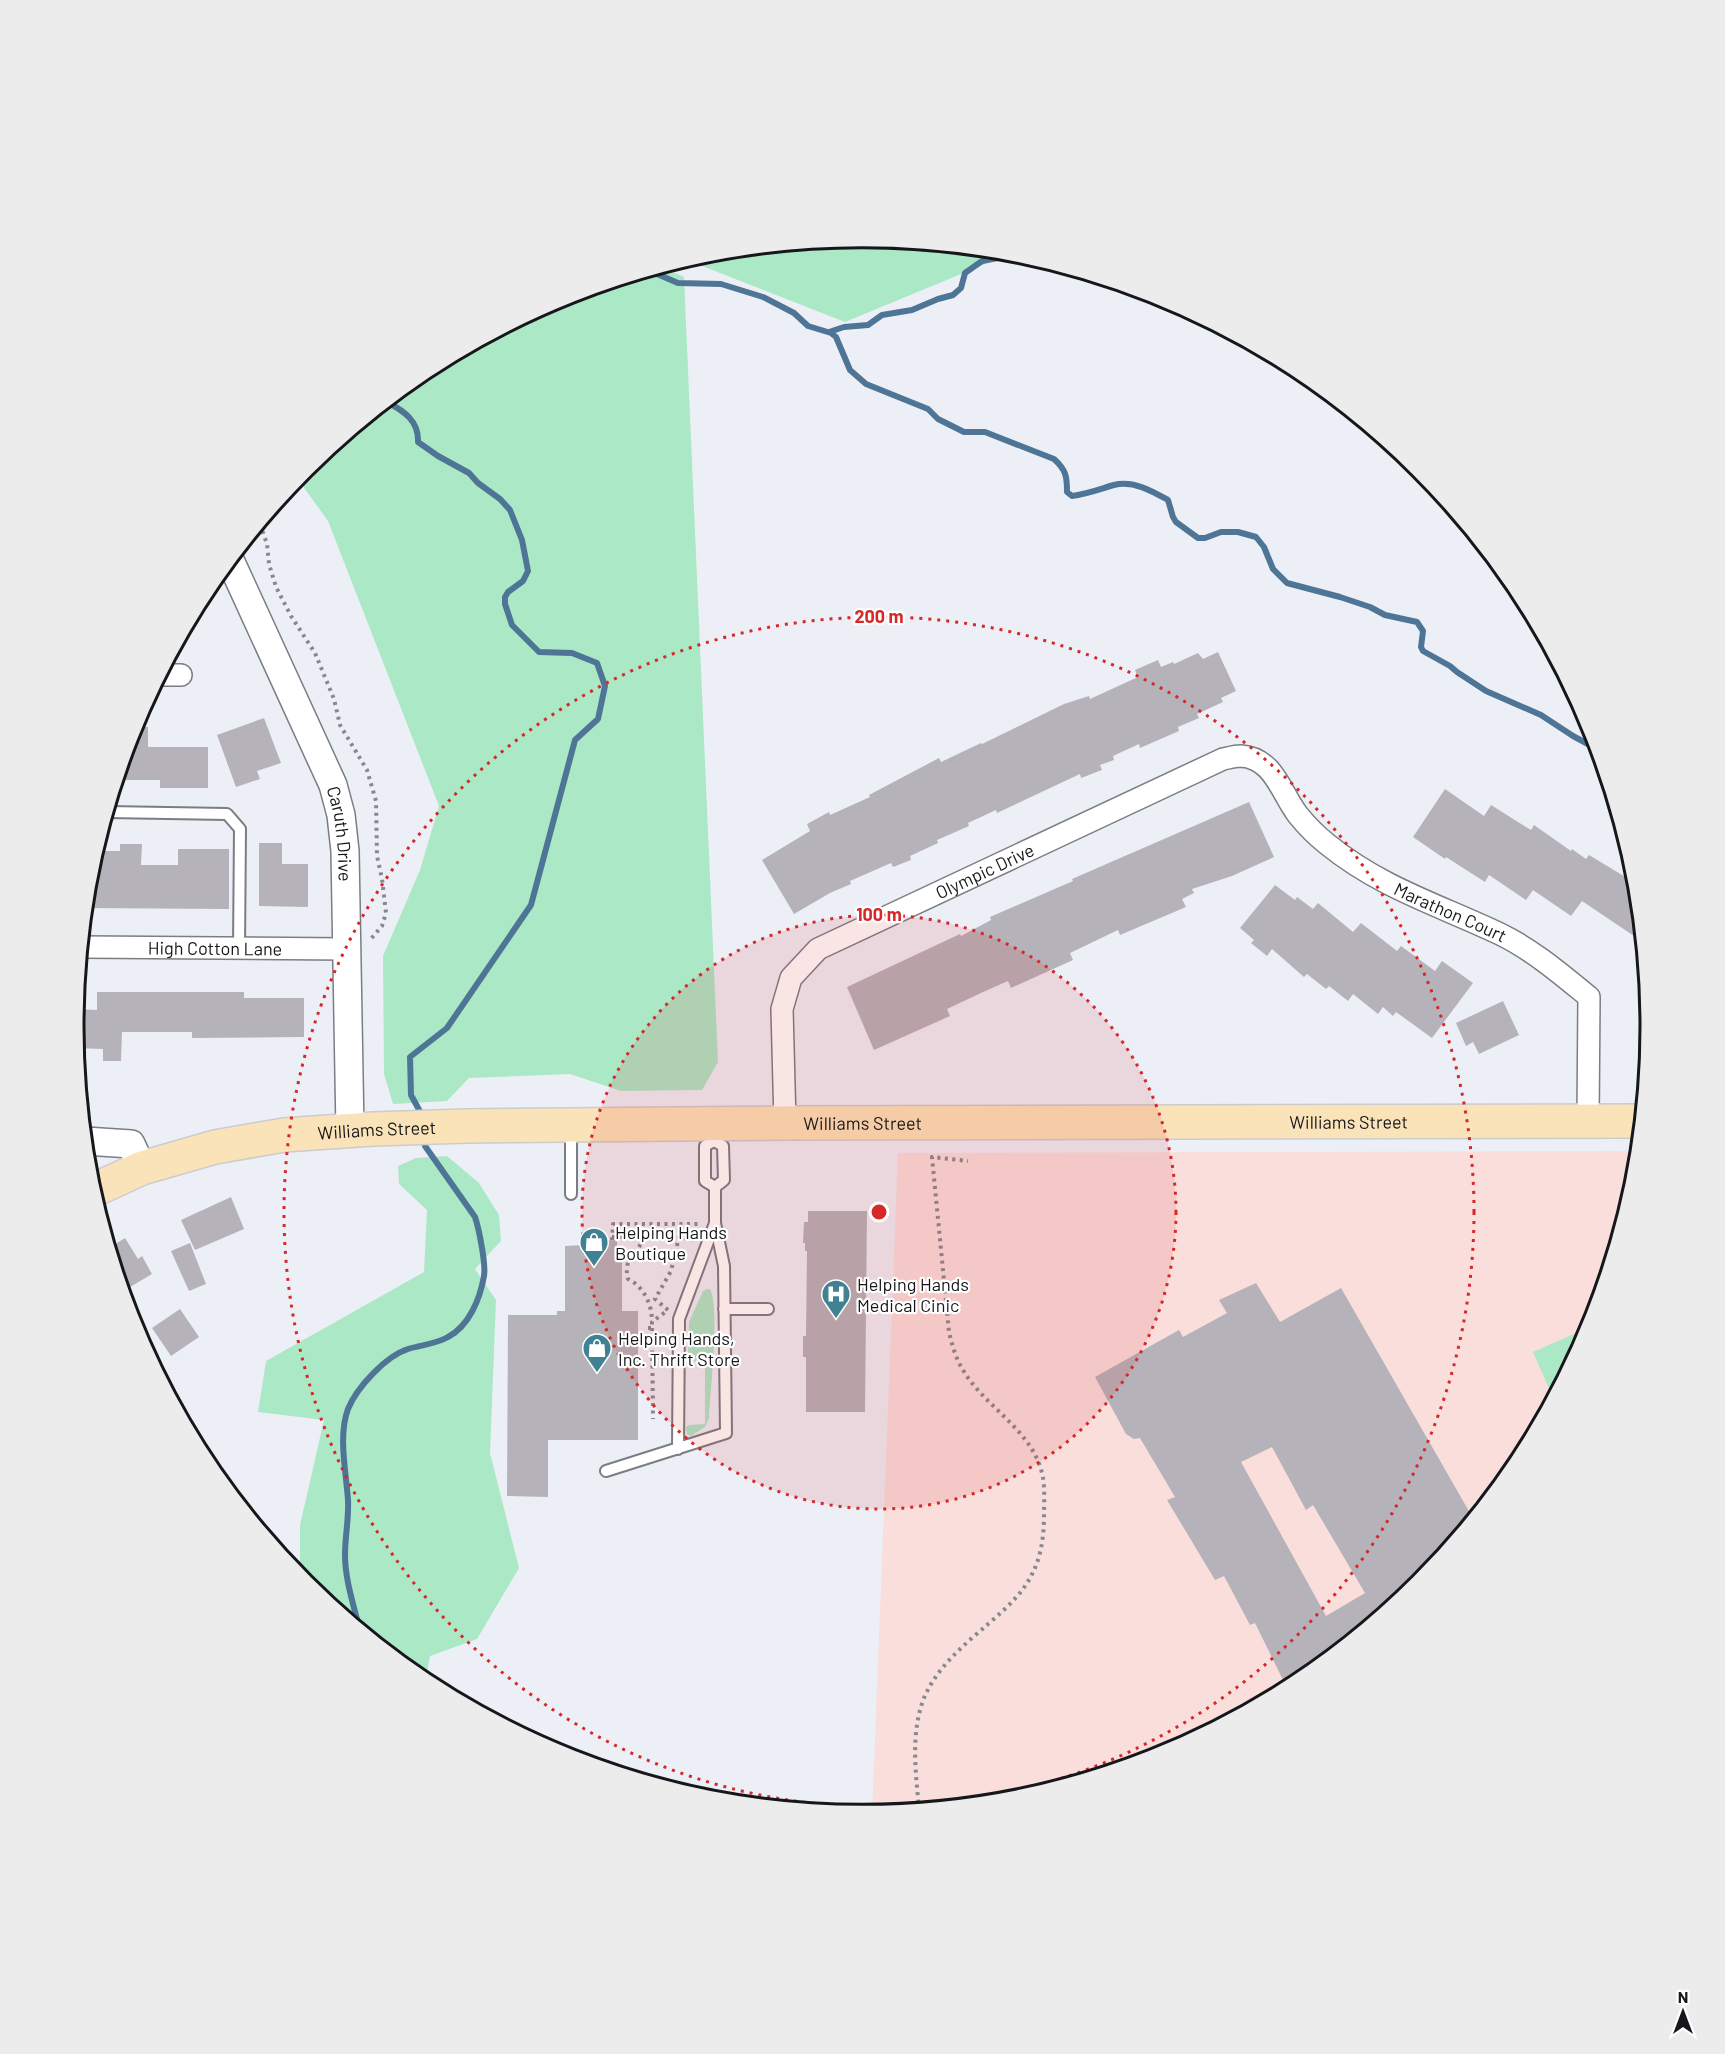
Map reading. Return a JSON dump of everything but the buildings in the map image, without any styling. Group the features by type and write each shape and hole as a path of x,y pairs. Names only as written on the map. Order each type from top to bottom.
{"main road":[{"name":"Williams Street","path":"101,1187 142,1168 226,1145 284,1135 386,1129 571,1126 714,1133 785,1124 1635,1121"}],"street":[{"name":"Caruth Drive","path":"234,568 333,785 341,815 345,851 350,1131"},
{"name":"Marathon Court","path":"1223,759 1240,756 1258,761 1270,770 1298,815 1325,842 1356,866 1407,894 1502,935 1551,966 1589,997 1588,1121"},
{"name":"Olympic Drive","path":"785,1124 782,1009 791,978 818,949 1223,759"},
{"name":"High Cotton Lane","path":"89,947 347,949"},
{"path":"93,1142 131,1144 142,1168"}],"lane":[{"path":"115,812 227,814 240,830 239,949"},
{"path":"571,1126 571,1194"},
{"path":"678,1449 679,1319 715,1223 723,1146 714,1133 705,1146 705,1181 719,1184"},
{"path":"606,1472 726,1433 724,1266 715,1223"},
{"path":"724,1310 768,1309"}],"path":[{"path":"918,1803 914,1752 924,1697 945,1664 1012,1602 1025,1586 1036,1568 1044,1529 1043,1478 1038,1464 1020,1432 963,1371 950,1332 932,1157 968,1161"},
{"path":"613,1224 698,1224 694,1240 679,1237 612,1238 613,1224"},
{"path":"642,1237 642,1241 627,1263 627,1272 628,1279 638,1284 652,1308 650,1328 653,1419"},
{"path":"652,1322 668,1310 655,1299 671,1271 679,1237"}],"shaded area":[{"path":"1630,1151 1626,1179 1600,1277 1582,1325 1537,1416 1510,1460 1448,1540 1376,1612 1336,1645 1252,1701 1207,1725 1113,1764 1014,1791 913,1804 872,1805 898,1153"}],"green space":[{"path":"862,248 913,250 995,260 845,322 701,265 761,255"},
{"path":"673,272 684,277 718,1062 702,1090 621,1091 570,1074 469,1078 447,1101 393,1104 384,1074 383,956 420,870 439,806 328,521 303,486 349,442 389,409 430,380 518,329 565,308 661,275"},
{"path":"447,1156 479,1183 499,1215 501,1241 475,1269 496,1300 490,1453 519,1568 477,1639 430,1656 427,1672 389,1645 349,1612 300,1564 300,1525 324,1420 258,1412 266,1361 424,1272 427,1210 399,1184 398,1166 416,1158"},
{"path":"710,1289 713,1298 714,1313 714,1351 709,1418 705,1427 691,1436 687,1434 686,1427 705,1424 705,1361 695,1361 688,1355 689,1322 703,1291"},
{"path":"1579,1332 1550,1391 1533,1352"}],"waterway":[{"path":"829,332 844,327 868,325 882,315 912,310 953,295 961,288 965,273 982,261 991,259"},
{"path":"660,275 678,283 721,284 763,297 794,313 808,326 831,333 836,337 850,370 866,384 928,409 938,419 964,432 985,432 1054,459 1063,470 1067,492 1072,496 1114,485 1135,485 1168,500 1176,522 1198,538 1221,532 1238,532 1256,537 1264,547 1273,569 1287,583 1340,597 1370,607 1385,615 1417,622 1423,631 1421,647 1423,651 1450,666 1486,691 1541,715 1588,744"},
{"path":"394,406 413,422 418,442 469,473 510,510 522,540 528,571 523,581 505,597 512,625 539,652 572,653 597,663 605,686 598,719 575,740 531,905 447,1028 410,1057 411,1095 423,1117"},
{"path":"357,1618 345,1564 348,1507 343,1442 348,1409 365,1382 391,1358 408,1349 443,1339 462,1326 480,1294 484,1276 483,1255 475,1217 425,1146 424,1136"}],"place":[{"name":"Helping Hands Boutique","path":"594,1268"},
{"name":"Helping Hands Medical Cinic","path":"836,1320"},
{"name":"Helping Hands, Inc. Thrift Store","path":"597,1374"}]}
